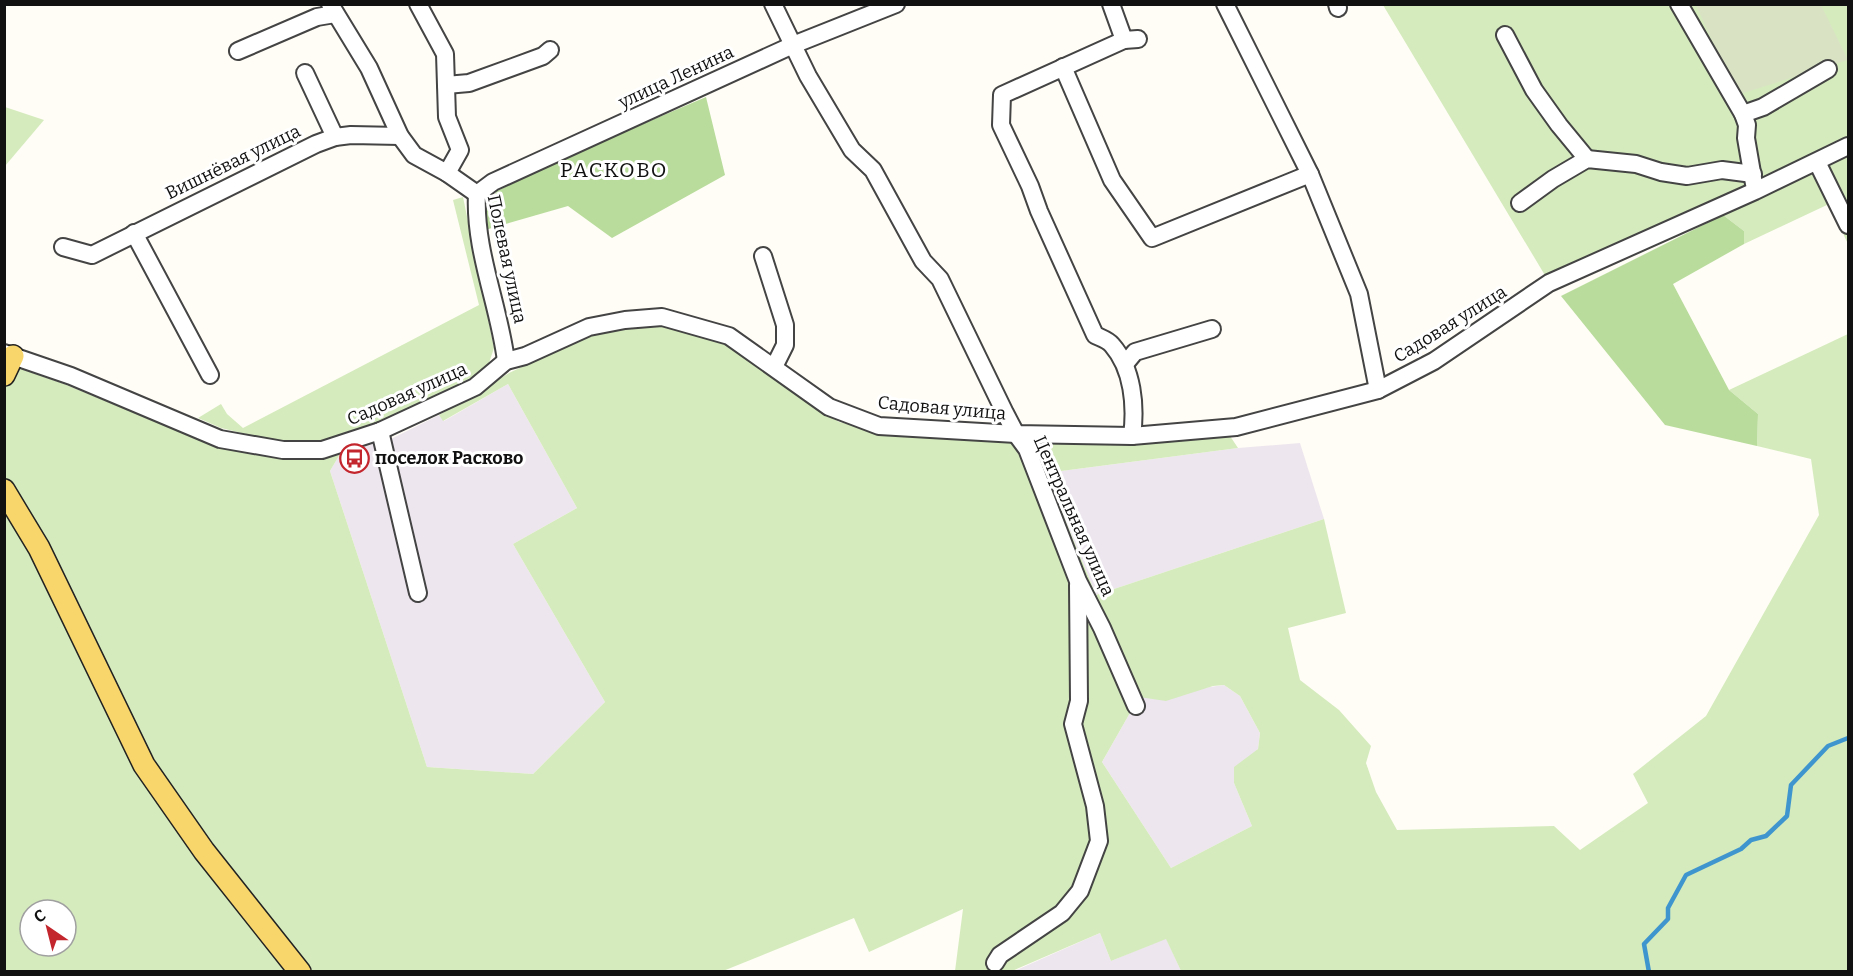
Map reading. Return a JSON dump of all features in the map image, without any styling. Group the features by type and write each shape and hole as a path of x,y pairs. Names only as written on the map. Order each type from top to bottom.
{"main road":[{"path":"4,490 39,548 144,765 204,851 300,972"}],"street":[{"path":"418,4 445,54 447,117 460,150 447,173"},
{"name":"Центральная улица","path":"773,4 808,76 852,150 873,170 923,261 940,279 1016,434 1027,449 1078,581 1102,628 1136,706"},
{"name":"улица Ленина","path":"477,194 493,182 793,45 896,4"},
{"path":"1110,4 1131,39 1063,66 1002,95 1001,125 1095,335 1110,343 1125,364 1135,412 1132,436"},
{"path":"1225,4 1310,174 1359,294 1378,390"},
{"path":"1679,4 1743,114 1747,125 1746,138 1754,183"},
{"path":"238,51 332,9"},
{"name":"Полевая улица","path":"332,9 369,68 400,136 414,155 447,173 477,194 478,231 503,333 506,361"},
{"path":"1505,35 1534,90 1587,159"},
{"path":"446,85 470,83 543,56 550,50"},
{"path":"1063,66 1112,180 1152,238 1310,174"},
{"path":"1743,114 1763,107 1828,69"},
{"path":"305,73 335,137"},
{"name":"Вишнёвая улица","path":"63,247 92,255 316,144 335,137 400,136"},
{"name":"Садовая улица","path":"7,361 71,376 220,439 283,450 321,450 380,431 476,387 506,361 525,356 589,327 625,320 662,317 729,336 830,407 879,426 1016,434 1132,436 1236,427 1378,390 1434,361 1550,283 1754,183 1817,162 1848,146"},
{"path":"1520,203 1553,179 1587,159 1636,164 1661,172 1686,176 1722,170 1754,183"},
{"path":"1817,162 1843,205 1848,225"},
{"path":"134,233 210,375"},
{"path":"763,256 785,326 785,345 774,367"},
{"path":"1125,364 1135,352 1212,328"},
{"path":"380,431 418,593"},
{"path":"995,963 1000,956 1062,913 1080,891 1099,841 1095,806 1073,724 1079,701 1078,581"}],"shaded area":[{"path":"508,384 577,508 513,544 605,702 533,774 427,767 330,471 340,454 393,438 439,415 444,421"},
{"path":"1300,443 1324,519 1096,595 1046,473 1238,448"},
{"path":"1224,685 1240,696 1260,733 1258,749 1234,783 1252,826 1171,868 1102,762 1139,697"},
{"path":"1100,933 1111,961 1166,938 1181,971 1012,972"}],"green space":[{"path":"1383,5 1848,5 1848,244 1829,204 1744,244 1744,231 1723,215 1719,199 1546,277"},
{"path":"1696,5 1821,5 1848,60 1737,95"},
{"path":"706,97 725,175 612,238 568,206 485,230 486,210 497,191 554,162"},
{"path":"4,107 44,120 5,166"},
{"path":"463,197 494,348 489,363 476,375 379,426 320,442 283,441 246,434 221,428 198,418 221,404 227,414 243,428 479,305 453,200"},
{"path":"1723,215 1744,231 1744,244 1673,284 1729,390 1758,414 1757,446 1665,425 1561,296"},
{"path":"663,327 718,341 740,350 839,422 877,431 1050,443 1133,442 1230,436 1238,448 1046,473 1096,595 1324,519 1346,613 1288,628 1300,680 1339,710 1371,746 1366,763 1376,792 1397,830 1554,826 1580,850 1648,803 1633,774 1706,716 1819,515 1811,459 1757,446 1758,414 1729,390 1848,334 1848,971 1181,971 1166,939 1111,961 1100,933 1012,971 955,971 963,909 869,952 854,918 723,971 5,971 4,363 64,384 218,447 283,458 340,454 330,471 427,767 533,774 605,702 513,544 577,508 508,384 443,421 439,415 511,372 593,334 623,328","holes":["1224,685 1240,696 1260,733 1258,749 1234,767 1234,783 1252,826 1171,868 1102,762 1139,697 1166,701 1213,686"]}],"waterway":[{"path":"1649,972 1644,944 1668,919 1668,908 1686,875 1741,849 1751,840 1766,836 1787,816 1791,785 1828,746 1848,738"}],"place":[{"name":"поселок Расково","path":"354,458"}],"district":[{"name":"РАСКОВО","path":"614,170"}]}
